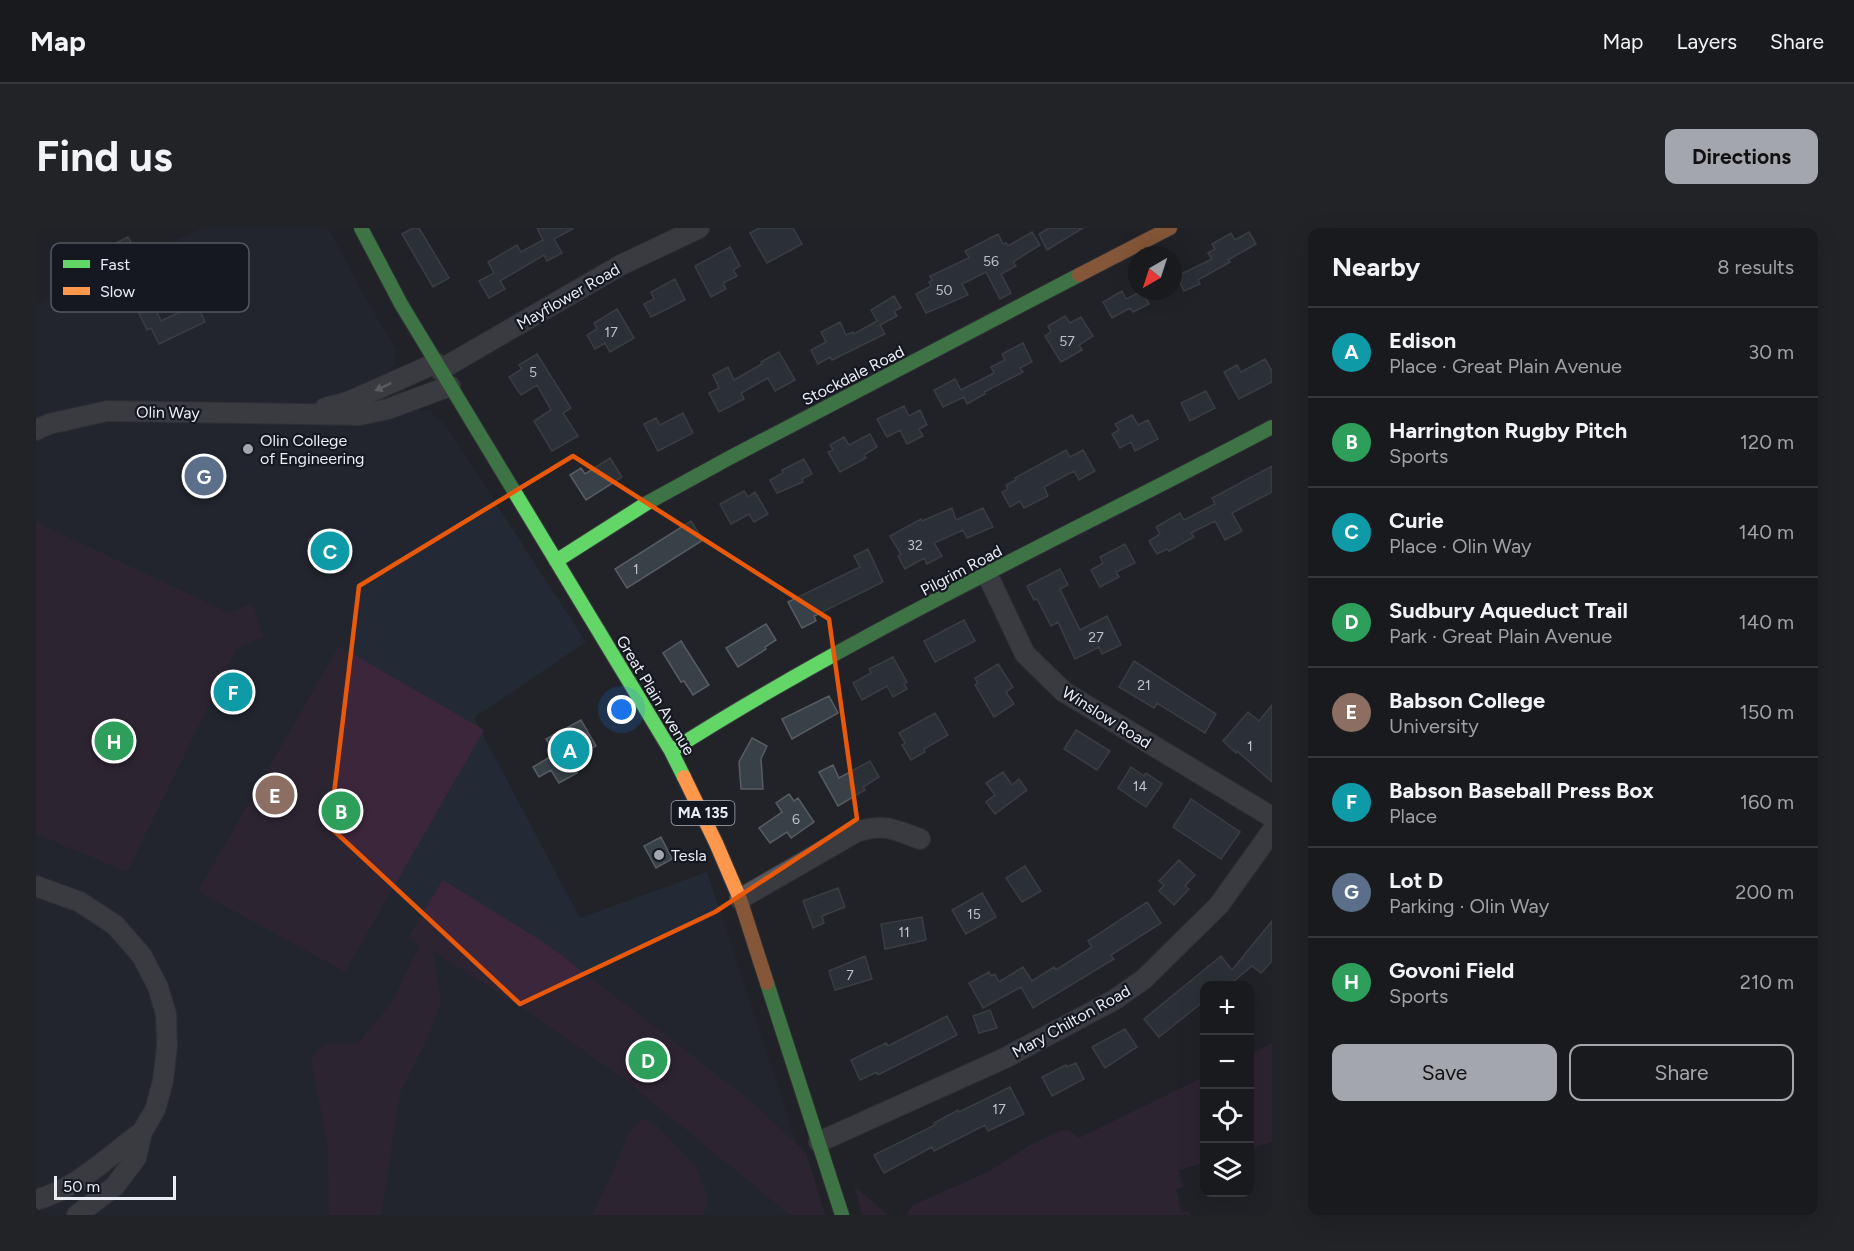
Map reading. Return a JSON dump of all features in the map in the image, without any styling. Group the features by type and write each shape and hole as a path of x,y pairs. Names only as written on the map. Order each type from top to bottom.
{"street":[{"name":"Great Plain Avenue","path":"361,228 380,267 442,373 671,751 712,832 740,899 842,1215"},
{"name":"Mayflower Road","path":"442,373 621,265 699,228"},
{"name":"Stockdale Road","path":"556,561 647,503 731,457 1170,228"},
{"name":"Olin Way","path":"303,413 348,402 442,373"},
{"name":"Olin Way","path":"36,430 58,422 107,411 360,415 372,413 442,373"},
{"name":"Pilgrim Road","path":"671,751 769,690 1272,427"},
{"name":"Winslow Road","path":"987,574 1025,654 1064,692 1272,817"},
{"path":"740,899 856,832 874,826 892,829 920,839"},
{"name":"Mary Chilton Road","path":"819,1142 1005,1058 1114,1000 1151,972 1219,905 1272,831"},
{"path":"36,886 80,902 115,925 142,956 158,987 166,1014 167,1046 163,1081 155,1110 142,1132 136,1158 115,1186 77,1215"},
{"path":"36,1200 73,1185 142,1132"}],"highlighted area":[{"path":"573,456 829,619 857,819 715,912 520,1004 330,827 359,586"}],"shaded area":[{"path":"203,228 328,228 396,350 394,368 417,408 430,411 445,425 586,642 474,718 580,918 707,872 820,1215 36,1215 36,305 51,298 51,312 249,312 249,243 170,243"},
{"path":"36,522 229,613 252,603 263,637 237,648 127,872 36,834"},
{"path":"339,646 484,730 345,972 198,891"},
{"path":"443,880 548,945 750,1100 806,1153 825,1215 790,1215 624,1079 530,1013 433,951 441,1002 427,1039 400,1093 381,1215 329,1215 328,1145 311,1060 320,1048 330,1043 358,1044 392,1002 420,944 408,937"},
{"path":"1272,1043 1272,1142 1254,1148 1254,1089 1254,1053"},
{"path":"1200,1079 1200,1164 1179,1170 1183,1187 1176,1190 1181,1212 1190,1212 1191,1215 907,1215 913,1205 988,1172 1030,1145 1054,1133 1068,1129 1079,1138"},
{"path":"643,1118 656,1124 695,1166 708,1196 704,1215 592,1215 628,1134"},
{"path":"854,1186 888,1215 862,1215"}],"building":[{"path":"413,228 419,228 449,278 433,287 402,234"},
{"path":"537,228 574,228 554,239 562,253 547,261 544,255 500,281 505,289 489,298 479,281 494,273 488,262 517,245 521,252 543,240"},
{"path":"759,228 793,228 802,244 767,263 750,233"},
{"path":"1049,228 1083,228 1047,250 1039,234"},
{"path":"1032,232 1040,245 1013,262 1016,266 1001,274 1011,293 1000,299 986,272 962,284 968,295 926,313 916,294 931,286 930,276 969,258 965,251 998,234 1003,244 1006,243 1008,246"},
{"path":"1249,232 1256,244 1198,280 1200,284 1184,291 1182,274 1212,259 1208,253 1215,249 1212,244 1231,233 1235,240"},
{"path":"128,237 131,243 116,243"},
{"path":"730,247 740,266 733,270 737,276 723,283 726,289 711,297 695,266"},
{"path":"675,279 685,300 651,317 644,304 654,299 651,292"},
{"path":"1122,291 1128,300 1147,300 1149,304 1133,312 1130,308 1112,318 1103,302"},
{"path":"894,296 901,308 894,311 897,316 880,325 885,334 832,360 830,357 818,364 811,350 826,342 821,332 840,322 846,335 853,332 854,334 877,321 871,310"},
{"path":"617,309 634,338 610,352 605,343 595,349 587,335 597,329 594,323"},
{"path":"139,312 157,312 161,321 180,312 201,312 205,322 159,344 151,328 147,330"},
{"path":"1065,316 1070,323 1081,317 1093,336 1079,345 1082,350 1061,362 1045,336 1051,332 1048,326"},
{"path":"1023,343 1032,362 1020,368 1023,372 984,392 985,394 967,404 964,397 943,407 934,390 955,379 961,390 994,373 991,367 1005,360 1002,354"},
{"path":"779,352 795,380 775,391 768,378 741,393 744,399 719,412 709,393 719,388 713,375 728,367 734,380"},
{"path":"537,354 571,408 563,413 578,436 552,451 534,421 551,410 537,385 521,395 509,377 522,369 519,365"},
{"path":"1265,359 1272,371 1272,382 1239,399 1224,372 1237,365 1241,372"},
{"path":"1206,391 1215,408 1190,421 1181,403"},
{"path":"904,406 909,416 920,410 927,425 919,429 923,436 907,444 900,430 887,437 877,419"},
{"path":"683,413 693,433 658,451 644,424 656,418 660,425"},
{"path":"1132,415 1138,425 1148,420 1158,439 1135,451 1131,442 1120,448 1112,434 1119,430 1115,424"},
{"path":"870,434 877,447 864,455 866,458 840,472 828,452 833,450 830,445 844,437 849,445"},
{"path":"1066,450 1070,457 1083,450 1095,471 1079,480 1074,471 1044,487 1048,496 1024,508 1020,501 1010,507 1002,492 1008,489 1006,485"},
{"path":"610,458 622,477 586,500 570,475 581,468 585,474"},
{"path":"804,459 812,474 802,479 803,482 777,493 770,480 783,473 782,470"},
{"path":"1272,466 1272,492 1232,513 1242,531 1225,540 1215,521 1191,533 1194,537 1169,551 1167,549 1157,554 1149,541 1160,534 1156,527 1180,513 1184,520 1215,504 1212,498"},
{"path":"744,491 748,497 755,492 768,514 754,522 749,514 731,524 720,504"},
{"path":"952,508 956,520 983,508 993,527 967,538 963,530 934,543 942,556 927,564 924,558 905,569 898,556 901,554 890,536 921,519 922,521"},
{"path":"691,521 703,540 627,588 615,569"},
{"path":"324,530 329,538 342,530 353,547 339,555 344,564 328,573 308,540"},
{"path":"1125,544 1135,563 1116,572 1119,577 1100,587 1091,570 1103,563 1100,557"},
{"path":"868,549 883,582 814,616 816,621 802,628 788,602 860,567 854,556"},
{"path":"1060,569 1068,585 1060,589 1080,630 1107,616 1121,645 1102,654 1099,647 1075,659 1058,622 1051,626 1037,599 1034,600 1027,586"},
{"path":"964,620 975,641 935,662 924,641"},
{"path":"766,624 776,640 738,667 726,648"},
{"path":"681,641 709,685 693,695 684,681 681,682 663,653"},
{"path":"893,657 907,682 904,684 907,689 893,697 887,686 862,700 853,683 871,673 869,669"},
{"path":"1134,661 1216,714 1205,733 1157,703 1154,708 1119,687"},
{"path":"998,664 1013,687 1006,692 1014,704 994,717 975,685 978,683 975,678"},
{"path":"229,682 242,687 235,704 222,698"},
{"path":"829,696 838,713 792,739 782,719"},
{"path":"1272,705 1272,782 1223,741 1248,712 1259,721"},
{"path":"935,713 948,735 924,749 925,752 911,760 902,745 905,743 899,733"},
{"path":"581,720 596,746 569,760 577,773 559,783 551,770 539,777 533,767 555,754 546,739"},
{"path":"1076,730 1110,751 1097,770 1064,749"},
{"path":"752,738 767,746 761,759 763,789 741,789 739,762"},
{"path":"870,761 879,777 863,787 865,790 838,806 819,772 833,765 839,778"},
{"path":"1131,767 1144,776 1146,773 1162,784 1146,807 1118,788"},
{"path":"1003,772 1012,785 1019,779 1027,790 995,814 986,802 995,795 986,783"},
{"path":"789,794 794,801 798,798 814,822 791,838 787,832 770,843 759,828 782,812 776,803"},
{"path":"1191,799 1240,832 1221,859 1173,827"},
{"path":"661,837 672,859 656,868 644,846"},
{"path":"1179,860 1195,875 1185,886 1189,889 1174,905 1159,891 1164,885 1159,881"},
{"path":"1025,866 1041,891 1022,902 1006,878"},
{"path":"838,888 845,907 822,916 824,923 813,928 803,901"},
{"path":"982,893 996,917 966,934 952,910"},
{"path":"1147,902 1161,923 1111,955 1114,959 1033,1008 1021,987 983,1008 969,983 989,972 991,976 995,974 999,982 1023,967 1032,981 1054,967 1056,970 1092,947 1088,941"},
{"path":"922,917 926,940 885,949 881,924"},
{"path":"1272,921 1272,961 1261,973 1252,966 1234,981 1200,981 1200,1004 1159,1037 1144,1019 1221,956 1232,970"},
{"path":"865,956 872,979 835,990 829,971"},
{"path":"990,1010 997,1028 979,1033 973,1016"},
{"path":"947,1016 957,1035 878,1075 877,1072 860,1080 851,1060 886,1043 888,1046"},
{"path":"1125,1029 1137,1047 1105,1068 1092,1047"},
{"path":"1076,1063 1084,1079 1052,1096 1042,1077 1066,1065 1067,1067"},
{"path":"1010,1087 1024,1114 988,1131 985,1125 934,1151 932,1147 884,1173 874,1155 935,1125 934,1123 958,1110 959,1112"}],"traffic: fast":[{"path":"361,228 401,304 671,751 684,777"},
{"path":"556,561 647,503 731,457 1079,275"},
{"path":"671,751 743,706 892,623 1272,427"},
{"path":"767,983 842,1215"}],"traffic: slow":[{"path":"1079,275 1170,228"},
{"path":"684,777 740,899 767,983"}],"place":[{"name":"Olin College of Engineering","path":"248,449"},
{"name":"Lot D","path":"204,476"},
{"name":"Curie","path":"330,551"},
{"name":"Babson Baseball Press Box","path":"233,692"},
{"name":"Govoni Field","path":"114,741"},
{"name":"Edison","path":"570,750"},
{"name":"Babson College","path":"275,795"},
{"name":"Harrington Rugby Pitch","path":"341,811"},
{"name":"Tesla","path":"659,855"},
{"name":"Sudbury Aqueduct Trail","path":"648,1060"}]}
